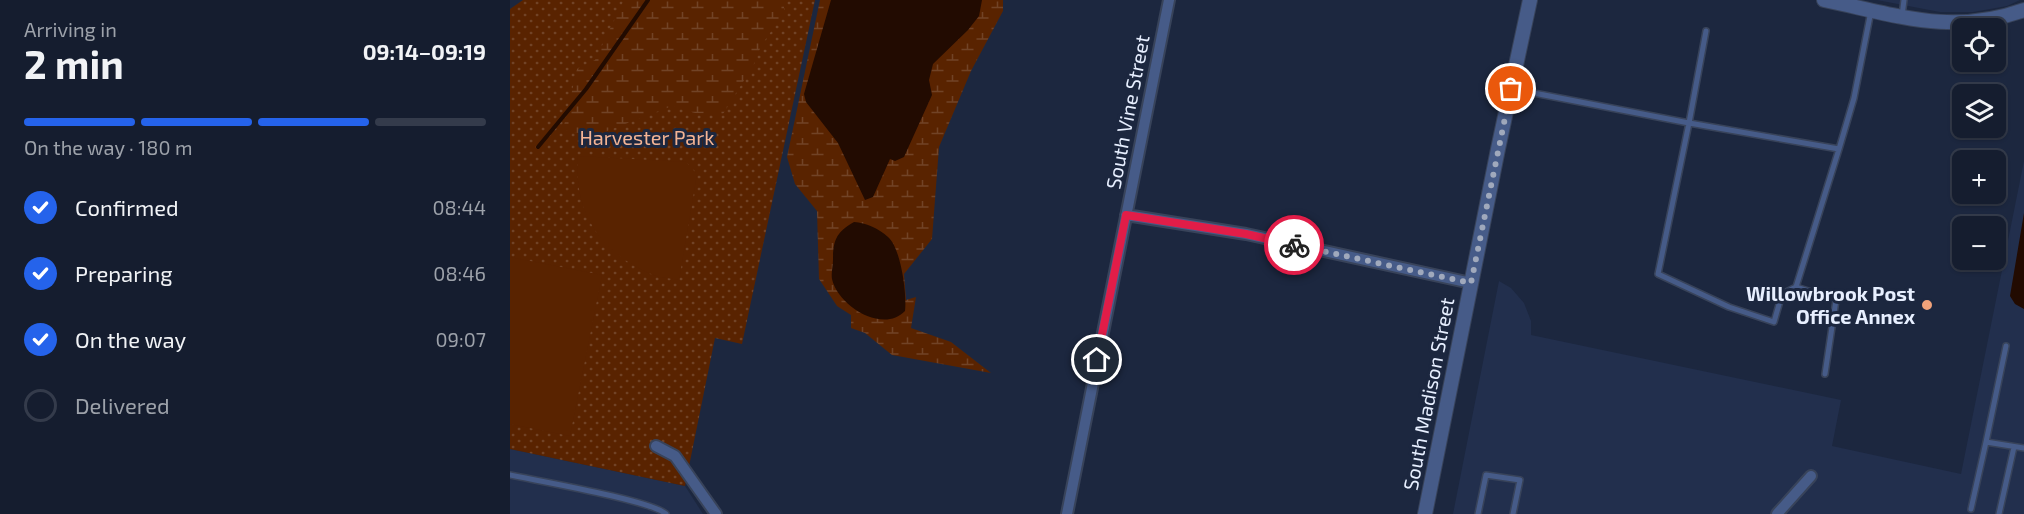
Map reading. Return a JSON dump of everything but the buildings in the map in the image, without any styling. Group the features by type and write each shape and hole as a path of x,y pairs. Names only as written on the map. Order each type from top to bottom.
{"street":[{"name":"South Vine Street","path":"1067,514 1168,0"},
{"name":"South Madison Street","path":"1425,514 1530,0"},
{"path":"1824,0 1930,22 1960,23 1988,20 2024,10"},
{"path":"1126,215 1246,234 1471,283"},
{"path":"656,446 675,456 716,514"},
{"path":"1777,514 1811,476"}],"lane":[{"path":"1901,16 1904,0"},
{"path":"1796,287 1854,98 1872,10"},
{"path":"1706,31 1658,274 1730,307 1774,322 1782,294 1796,287 1836,300 1825,374"},
{"path":"1511,89 1839,149"},
{"path":"1971,509 2006,346"},
{"path":"1986,442 2024,448"},
{"path":"1999,514 2014,447"},
{"path":"1478,514 1486,475 1520,480 1514,514"},
{"path":"510,476 632,501 662,510 666,514"}],"shaded area":[{"path":"831,0 982,0 979,16 933,64 929,80 932,95 904,157 895,161 890,159 873,197 865,200 838,143 806,102 804,94"},
{"path":"1877,0 2020,0 2007,6 1973,12 1940,12"},
{"path":"2024,161 2024,514 1453,514 1499,281 1511,288 1524,303 1531,321 1531,335 1841,400 1832,446 1961,474 2002,270 2006,270 2006,250"},
{"path":"2024,213 2024,309 2015,304 2010,296"},
{"path":"854,222 880,231 893,243 900,261 905,303 905,311 896,317 885,320 862,314 843,299 836,289 832,279 835,242 839,233"},
{"path":"510,449 685,486 703,514 510,514"}],"green space":[{"name":"Harvester Park","path":"523,0 815,0 742,344 715,338 685,486 510,449 510,9"},
{"path":"624,0 784,0 784,13 761,46 753,66 723,114 695,113 672,106 594,136 563,130 577,69 595,60"},
{"path":"820,0 1003,0 1003,11 971,71 939,147 932,239 904,274 906,300 916,297 911,328 951,342 991,373 892,355 865,333 851,328 851,315 837,306 819,279 817,211 795,184 787,157"},
{"path":"578,156 686,162 697,174 679,280 657,276 637,267 613,251 603,241 595,230 583,204 578,185"},
{"path":"510,257 602,275 570,436 510,424"}],"waterway":[{"path":"538,147 586,89 648,0"}],"way so far":[{"path":"1294,245 1471,283 1511,89"}],"place":[{"name":"Willowbrook Post Office Annex","path":"1927,305"}],"route":[{"path":"1097,360 1126,215 1246,234 1294,245"}]}
